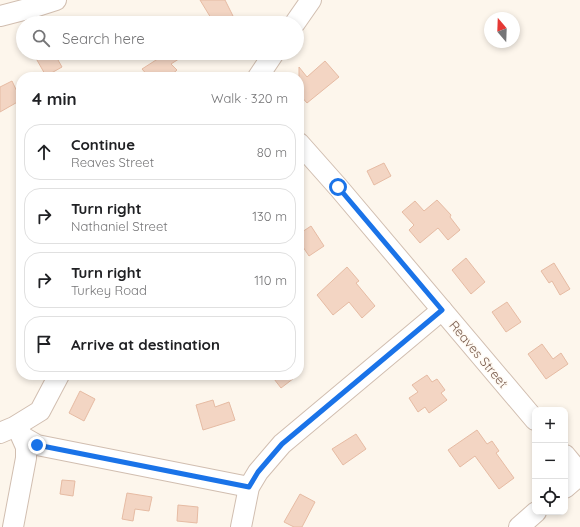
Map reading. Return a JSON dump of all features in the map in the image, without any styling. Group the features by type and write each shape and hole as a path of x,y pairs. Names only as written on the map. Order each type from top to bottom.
{"street":[{"path":"0,16 56,0"},
{"path":"300,16 311,0"},
{"path":"261,72 269,60"},
{"name":"Reaves Street","path":"304,149 532,416"},
{"path":"241,527 249,487 258,472 282,444 442,310"},
{"path":"8,429 40,411 56,380"},
{"path":"8,429 37,445 249,487"},
{"path":"8,429 26,447 26,458 13,527"},
{"path":"568,459 580,474 568,485"},
{"path":"519,527 533,515"}],"building":[{"path":"200,0 225,0 233,16 210,16"},
{"path":"37,60 58,60 62,67 53,72 44,72"},
{"path":"156,60 177,60 171,64 177,70 175,72 145,72 142,69"},
{"path":"325,61 339,77 307,103 304,100 304,73 307,77"},
{"path":"12,81 16,89 16,103 0,112 0,87"},
{"path":"384,163 391,176 374,185 367,171"},
{"path":"437,200 451,215 450,217 460,230 448,240 438,228 420,243 409,230 414,225 402,212 415,201 424,211"},
{"path":"311,226 324,246 309,256 304,248 304,231"},
{"path":"466,258 485,282 471,294 452,270"},
{"path":"554,263 570,289 560,295 552,281 549,283 541,271"},
{"path":"347,267 359,281 356,283 375,306 362,318 349,302 333,315 317,295"},
{"path":"507,302 521,322 506,332 492,312"},
{"path":"542,344 553,359 561,353 568,364 546,379 528,354"},
{"path":"427,375 432,382 437,379 445,390 441,393 447,400 429,413 425,407 418,412 409,398 418,392 412,385"},
{"path":"275,380 291,380 281,388"},
{"path":"80,391 95,399 84,421 69,413"},
{"path":"213,400 215,407 229,402 235,420 203,430 196,405"},
{"path":"477,430 487,444 492,441 499,451 496,453 514,478 499,489 475,456 460,467 448,450"},
{"path":"356,434 366,449 343,465 332,449"},
{"path":"62,480 75,481 73,496 60,494"},
{"path":"127,493 152,497 149,511 135,509 133,521 122,519"},
{"path":"300,494 315,502 302,527 294,527 284,522"},
{"path":"178,505 198,507 197,523 177,521"}],"route":[{"path":"37,445 249,487 264,464 282,444 442,310 338,187"}]}
